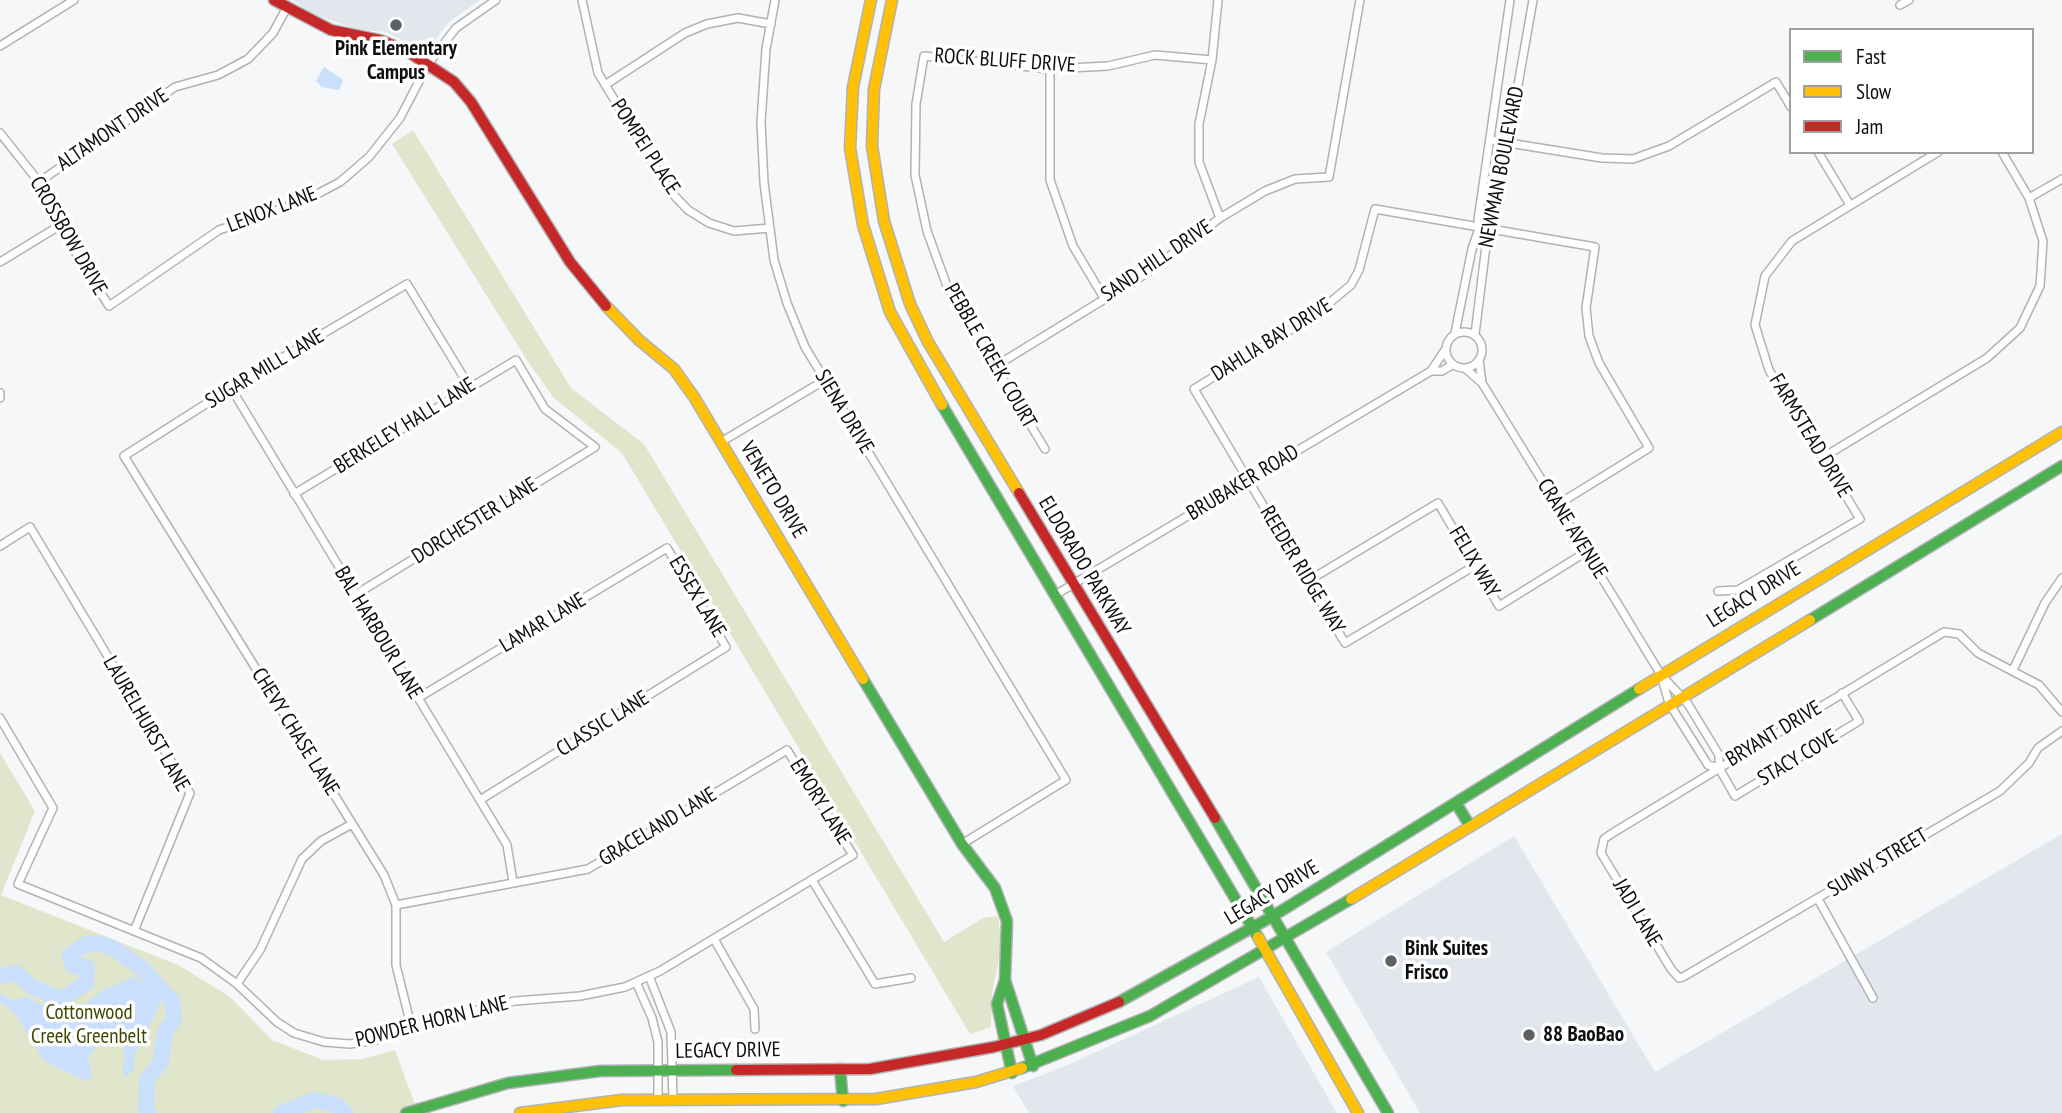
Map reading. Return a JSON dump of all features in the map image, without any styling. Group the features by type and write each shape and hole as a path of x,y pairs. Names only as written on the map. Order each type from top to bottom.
{"main road":[{"name":"VENETO DRIVE","path":"274,0 286,9 331,30 380,40 428,64 466,93 570,262 630,331 674,369 721,442 962,844 995,888 1007,921 1005,980 997,1004 1013,1073"},
{"name":"ELDORADO PARKWAY","path":"871,0 853,87 850,137 863,225 890,312 909,352 1253,928 1358,1113"},
{"name":"ELDORADO PARKWAY","path":"892,0 874,89 872,146 884,220 909,304 928,342 1273,916 1388,1113"},
{"name":"LEGACY DRIVE","path":"407,1113 508,1083 600,1071 870,1069 1025,1040 1132,996 1273,916 1661,675 2062,432"},
{"path":"520,1113 596,1102 876,1099 1013,1073 1033,1066 1150,1016 1265,949 2062,466"},
{"path":"1456,803 1470,826"},
{"name":"VENETO DRIVE","path":"1005,980 1033,1066"},
{"path":"840,1069 843,1101"}],"street":[{"path":"0,46 74,0"},
{"name":"LENOX LANE","path":"109,306 219,230 304,201 340,182 369,157 400,118 428,64 456,28 496,0"},
{"name":"POMPEI PLACE","path":"582,0 594,58 605,85 670,191 688,210 709,223 734,231 770,228"},
{"name":"SIENA DRIVE","path":"775,0 761,122 774,260 787,303 805,347 1066,780 962,844"},
{"path":"1218,0 1212,60 1199,124 1199,162 1220,218"},
{"name":"SAND HILL DRIVE","path":"994,367 1147,272 1220,218 1265,191 1295,179 1329,177 1360,0"},
{"name":"NEWMAN BOULEVARD","path":"1455,333 1472,249 1480,226 1478,220 1510,0"},
{"name":"NEWMAN BOULEVARD","path":"1475,334 1489,228 1494,221 1533,0"},
{"path":"1900,5 1909,0"},
{"name":"ALTAMONT DRIVE","path":"38,182 175,87 218,75 248,59 274,33 286,9"},
{"path":"605,85 685,33 707,24 738,18 771,24"},
{"name":"ROCK BLUFF DRIVE","path":"924,56 1049,69 1108,66 1155,55 1212,60"},
{"name":"PEBBLE CREEK COURT","path":"924,56 916,104 915,175 928,231 947,286 1045,449"},
{"path":"1049,69 1050,180 1073,246 1104,298"},
{"path":"1490,140 1602,159 1641,157 1669,146 1776,82 1789,104"},
{"name":"CROSSBOW DRIVE","path":"0,133 38,182 59,226 109,306"},
{"path":"1819,154 1850,205"},
{"name":"FARMSTEAD DRIVE","path":"1718,591 1738,590 1860,519 1769,370 1755,325 1765,276 1792,241 1935,154"},
{"path":"1822,458 1986,358 2020,328 2040,286 2043,241 2029,198 2003,154"},
{"path":"2029,198 2062,180"},
{"name":"DAHLIA BAY DRIVE","path":"1194,389 1316,314 1351,285 1359,270 1376,209 1480,226"},
{"path":"0,262 59,226"},
{"path":"1480,226 1594,247 1586,308 1589,336 1599,363 1649,448 1557,505"},
{"name":"SUGAR MILL LANE","path":"124,456 230,388 407,284 469,386"},
{"path":"1455,333 1475,334 1482,351 1479,360 1466,369 1452,365 1445,349 1455,333"},
{"name":"BRUBAKER ROAD","path":"1431,371 1445,349"},
{"name":"BERKELEY HALL LANE","path":"294,494 516,360 545,409 595,447"},
{"name":"CRANE AVENUE","path":"1479,360 1482,383"},
{"name":"BRUBAKER ROAD","path":"1055,596 1431,371 1452,365"},
{"name":"CRANE AVENUE","path":"1466,369 1482,383 1586,552 1661,675 1670,703 1708,765 1719,768 1719,755 1682,695 1661,675"},
{"path":"721,442 825,380"},
{"name":"BAL HARBOUR LANE","path":"230,388 507,845 513,882"},
{"name":"REEDER RIDGE WAY","path":"1194,389 1345,643 1475,565"},
{"name":"DORCHESTER LANE","path":"355,595 595,447"},
{"name":"CHEVY CHASE LANE","path":"124,456 384,874 396,905 396,965 411,1026"},
{"name":"FELIX WAY","path":"1308,581 1438,503 1499,606 1586,552"},
{"name":"LAURELHURST LANE","path":"0,545 30,527 190,793 134,932"},
{"name":"ESSEX LANE","path":"667,548 726,647"},
{"name":"LAMAR LANE","path":"418,698 667,548"},
{"path":"2062,578 2045,603 2013,670 2039,685 2062,712"},
{"name":"BRYANT DRIVE","path":"1601,845 1604,839 1935,636 1952,631 1959,634 1978,653 2013,670"},
{"name":"CLASSIC LANE","path":"480,800 726,647"},
{"name":"STACY COVE","path":"1719,768 1735,796 1859,721 1842,693"},
{"name":"POWDER HORN LANE","path":"0,718 53,808 18,884 201,958 237,984 277,1023 294,1033 324,1042 350,1044 376,1040 411,1026 515,1001 580,996 636,982 714,939 853,855"},
{"name":"SUNNY STREET","path":"1679,978 2000,791 2029,763 2038,748 2062,731"},
{"name":"EMORY LANE","path":"787,750 853,855"},
{"name":"GRACELAND LANE","path":"396,905 588,869 787,750"},
{"path":"237,984 260,950 302,859 321,841 352,824"},
{"name":"JADI LANE","path":"1601,845 1601,853 1679,978"},
{"path":"812,880 875,984 911,978"},
{"path":"1818,898 1873,998"},
{"path":"714,939 754,1009 755,1029"},
{"path":"649,976 671,1032 673,1100"},
{"path":"636,982 655,1029 659,1071 658,1100"}],"shaded area":[{"name":"Pink Elementary Campus","path":"292,0 480,0 449,22 427,51 385,32 357,29 315,15"},
{"path":"2062,834 2062,1113 1420,1113 1326,952 1514,836 1655,1072"},
{"path":"1259,977 1337,1113 1029,1113 1013,1086 1070,1064"}],"green space":[{"path":"413,130 571,388 644,444 944,942 983,918 998,916 1002,945 992,993 991,1027 970,1034 622,453 554,398 530,365 392,144"},
{"name":"Cottonwood Creek Greenbelt","path":"0,753 35,811 1,895 178,965 229,996 272,1040 323,1060 362,1059 395,1050 418,1113 0,1113"}],"water":[{"path":"324,67 343,80 339,90 322,87 316,81"},
{"path":"135,976 162,997 144,1041 135,1053 134,1069 126,1077 122,1070 125,1059 123,1048 112,1040 101,1042 88,1056 92,1077 86,1081 57,1068 43,1059 16,1015 0,1002 0,993 12,1000 29,997 35,1002 67,1012 89,1002 101,991"}],"waterway":[{"path":"0,976 16,973 31,986 57,998 67,996 86,983 87,967 73,966 70,955 87,944 103,944 143,969 172,1001 174,1019 165,1032 161,1061 147,1080 146,1109 149,1113"},
{"path":"281,1113 315,1100 336,1105 345,1113"}],"traffic: fast":[{"path":"942,405 1258,937"},
{"path":"1810,620 2062,466"},
{"path":"863,679 962,844 995,888 1007,921 1005,980 997,1004 1012,1073"},
{"path":"1119,1002 1273,916 1639,689"},
{"path":"1456,803 1470,826"},
{"path":"1215,818 1388,1113"},
{"path":"1022,1068 1150,1016 1351,899"},
{"path":"1005,980 1033,1066"},
{"path":"840,1069 843,1101"},
{"path":"406,1113 508,1083 600,1071 736,1070"}],"traffic: slow":[{"path":"871,0 853,87 850,148 863,225 890,312 942,405"},
{"path":"892,0 874,89 872,146 884,221 910,304 928,342 1019,493"},
{"path":"606,306 639,340 674,369 694,397 863,679"},
{"path":"1639,689 2062,432"},
{"path":"1351,899 1810,620"},
{"path":"1258,937 1358,1113"},
{"path":"520,1113 622,1100 876,1099 976,1082 1022,1068"}],"traffic: jam":[{"path":"274,0 331,30 380,40 407,51 454,82 471,102 570,262 606,306"},
{"path":"1019,493 1215,818"},
{"path":"736,1070 870,1069 994,1047 1041,1035 1119,1002"}],"place":[{"name":"Pink Elementary Campus","path":"396,25"},
{"name":"Bink Suites Frisco","path":"1391,961"},
{"name":"88 BaoBao","path":"1529,1035"}]}
